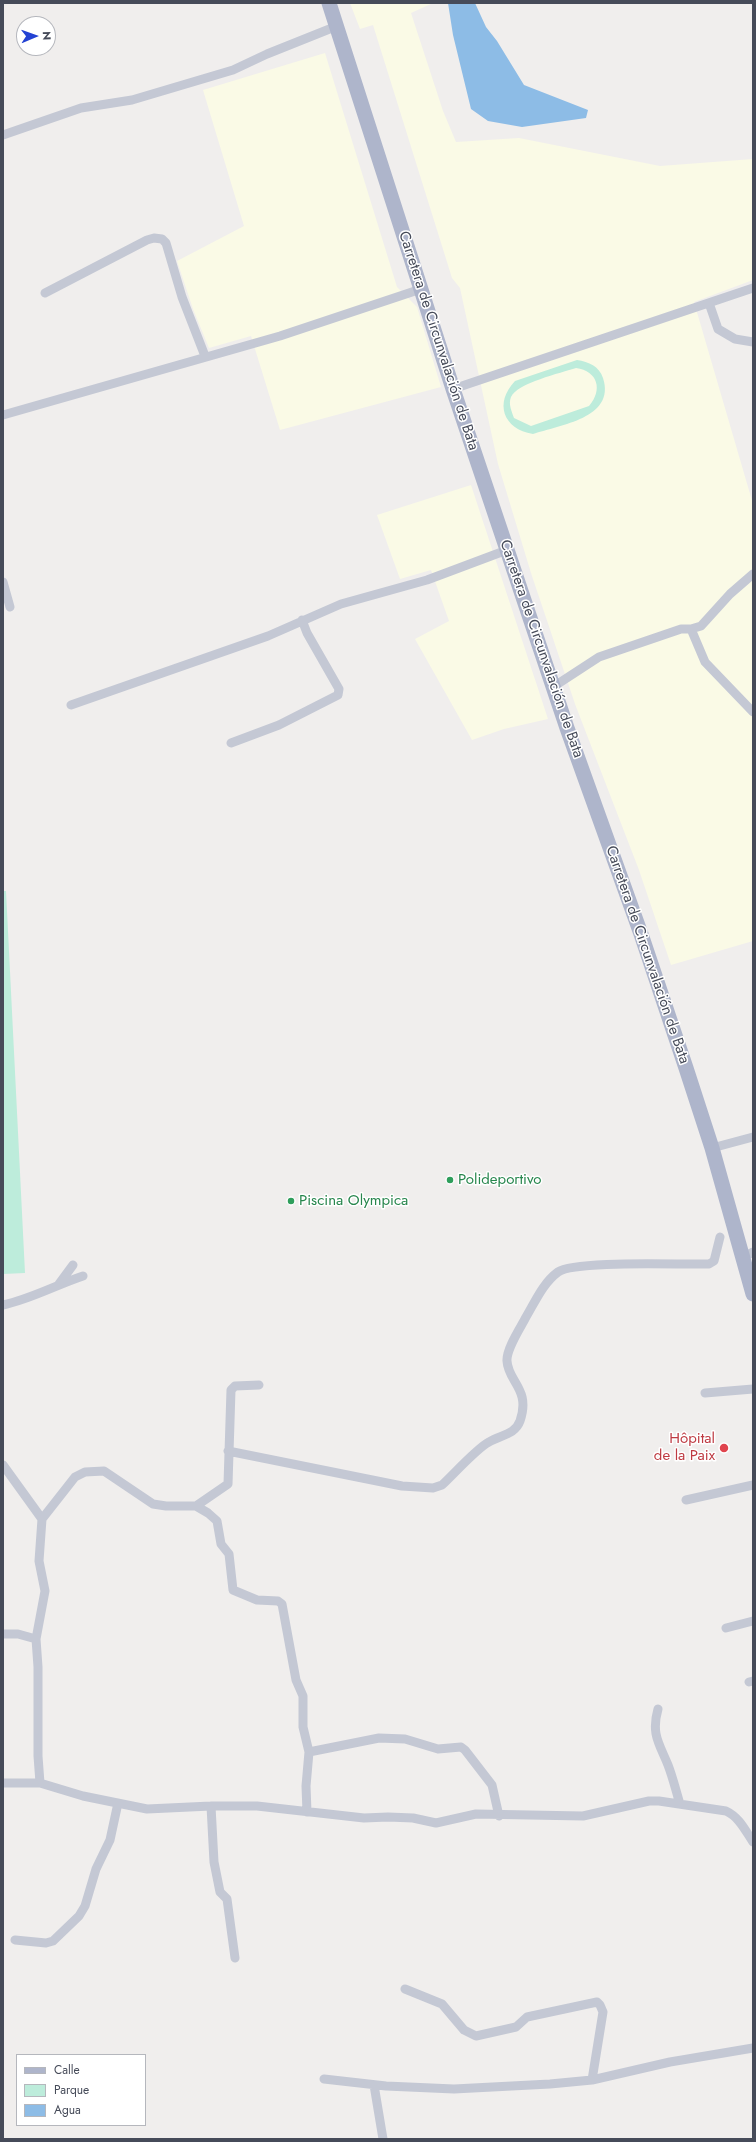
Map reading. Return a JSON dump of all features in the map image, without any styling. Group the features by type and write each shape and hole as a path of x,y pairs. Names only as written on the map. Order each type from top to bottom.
{"main road":[{"name":"Carretera de Circunvalación de Bata","path":"329,3 453,389 553,687 653,967 748,1255 753,1294"}],"street":[{"path":"3,135 80,108 132,100 233,70 267,54 337,26"},
{"path":"45,293 147,240 162,238 166,243 182,296 205,356"},
{"path":"453,389 753,288"},
{"path":"3,415 205,356 280,336 421,289"},
{"path":"709,303 718,329 735,339 753,342"},
{"path":"72,705 268,636 341,604 427,580 507,550"},
{"path":"553,687 598,657 681,628 691,629 701,626 730,594 753,574"},
{"path":"3,582 10,607"},
{"path":"231,743 278,725 338,695 339,689 307,633 302,620"},
{"path":"691,629 705,662 753,712"},
{"path":"712,1148 753,1137"},
{"path":"228,1451 402,1486 433,1488 442,1485 488,1442 512,1432 517,1427 522,1412 522,1396 506,1361 508,1352 520,1327 545,1285 559,1272 593,1265 709,1264 714,1261 720,1237"},
{"path":"59,1284 73,1265"},
{"path":"3,1304 32,1296 59,1284 83,1276"},
{"path":"196,1506 226,1486 231,1390 235,1386 259,1384"},
{"path":"705,1393 753,1389"},
{"path":"3,1465 42,1519"},
{"path":"40,1783 38,1756 38,1667 36,1639 45,1591 39,1561 42,1519 75,1477 85,1472 94,1470 104,1471 153,1504 166,1506 196,1506 208,1513 217,1521 221,1544 230,1554 233,1590 257,1600 278,1601 282,1604 296,1680 303,1696 303,1727 309,1752 306,1786 307,1812"},
{"path":"686,1500 753,1485"},
{"path":"726,1628 753,1621"},
{"path":"3,1634 18,1634 36,1639"},
{"path":"658,1709 654,1722 657,1744 668,1763 680,1804"},
{"path":"309,1752 379,1738 405,1739 438,1749 461,1747 465,1750 492,1785 499,1816"},
{"path":"3,1783 40,1783 83,1796 148,1809 211,1806 256,1806 364,1818 404,1817 436,1823 476,1814 499,1816 583,1816 654,1800 732,1814 738,1819 753,1842"},
{"path":"15,1940 46,1943 53,1940 79,1916 85,1906 96,1869 110,1840 118,1803"},
{"path":"211,1806 214,1862 220,1892 227,1899 235,1958"},
{"path":"405,1989 442,2004 464,2030 476,2036 516,2027 527,2017 597,2002 600,2004 603,2012 592,2080"},
{"path":"324,2079 374,2085 466,2089 592,2080 670,2062 753,2048"},
{"path":"374,2085 384,2139"}],"shaded area":[{"path":"350,3 433,3 411,13 443,111 456,142 519,138 660,166 753,159 753,280 694,302 753,504 753,941 671,965 639,870 575,704 531,573 498,464 460,288 452,278 373,25 360,29"},
{"path":"325,53 397,287 417,307 441,387 280,430 251,336 209,348 193,309 177,261 244,226 203,90"},
{"path":"471,485 548,719 504,729 472,740 415,639 449,621 431,570 400,579 377,515"}],"green space":[{"path":"577,360 589,363 599,370 603,378 605,392 601,402 594,411 583,418 533,434 515,427 505,414 505,398 515,381","holes":["576,368 589,373 596,382 596,394 589,406 531,426 514,418 510,400 515,392 522,387 540,379"]},
{"path":"3,891 6,891 25,1273 3,1274"}],"water":[{"path":"448,3 475,3 486,27 497,41 524,85 588,110 586,118 522,127 488,121 471,109 453,35"}],"place":[{"name":"Polideportivo","path":"450,1180"},
{"name":"Piscina Olympica","path":"291,1201"},
{"name":"Hôpital de la Paix","path":"724,1448"}]}
